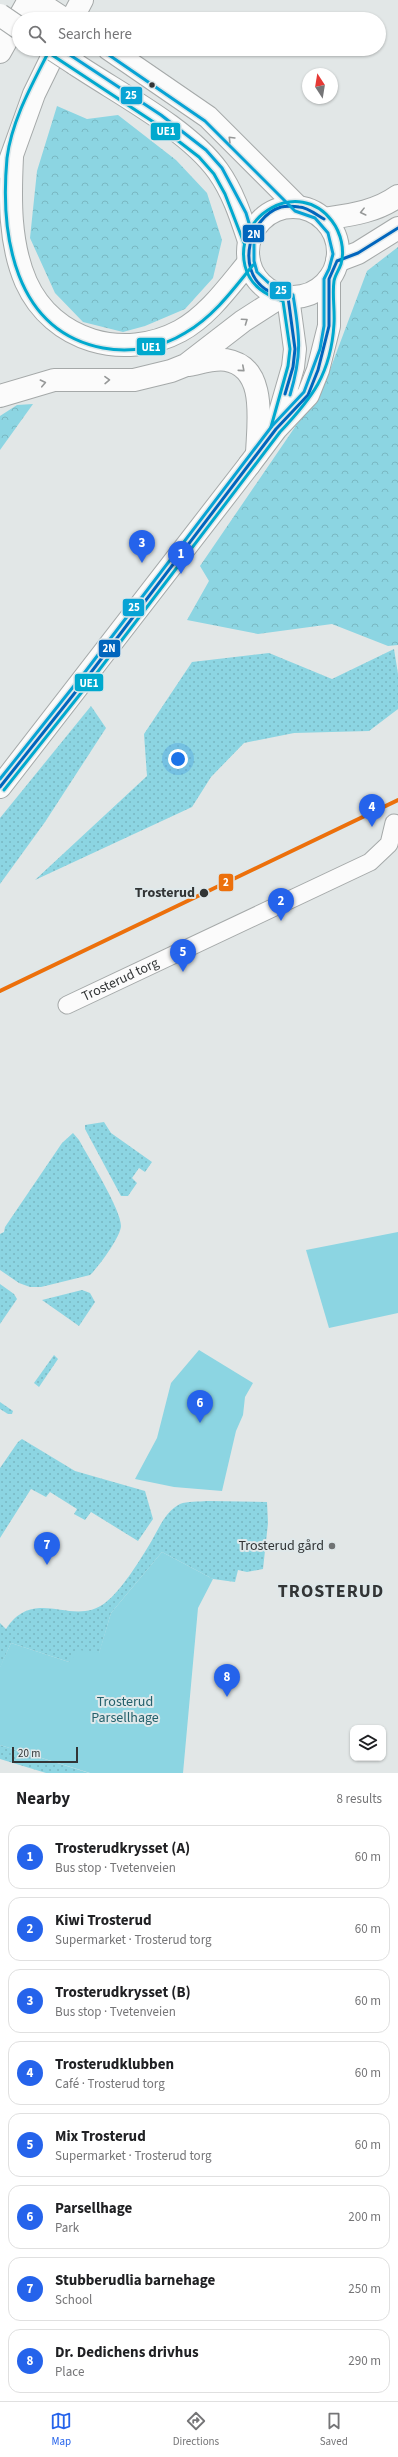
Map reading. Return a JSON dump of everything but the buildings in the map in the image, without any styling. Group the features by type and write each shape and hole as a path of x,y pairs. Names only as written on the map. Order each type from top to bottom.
{"main road":[{"path":"22,12 29,0"},
{"path":"35,0 53,12"},
{"path":"76,12 82,0"},
{"path":"0,15 12,23"},
{"path":"0,52 12,30"},
{"path":"0,182 12,156 21,124 53,56"},
{"path":"63,56 158,119 202,153 218,171 230,192 249,241 249,262 261,284 285,296 303,296 317,290 333,270 358,252 398,228"},
{"path":"119,56 208,117 298,207"},
{"path":"12,156 11,195 15,242 22,270 34,296 54,319 80,336 111,346 148,342 174,333 191,324 216,301 249,262"},
{"path":"324,219 364,212 383,205 398,196"},
{"path":"0,787 276,429 308,395 318,370 329,326 336,238 324,219 312,211 298,207 276,210 267,215 259,222 249,241"},
{"path":"198,360 243,321 285,296"},
{"path":"276,429 293,367 295,349 285,296"},
{"path":"9,393 68,379 134,380 160,374 198,360 226,360 238,364 253,381 259,405 253,459"}],"street":[{"name":"Trosterud torg","path":"67,1005 370,862 389,844 394,823"}],"green space":[{"path":"57,106 87,119 118,115 176,160 207,193 222,240 213,278 185,309 145,326 123,332 83,322 55,293 30,238 37,171"},
{"path":"398,247 398,645 388,646 332,624 258,634 187,620 209,581 200,566 325,383 367,271"},
{"path":"33,404 0,450 0,416 17,405"},
{"path":"394,649 398,674 398,709 369,731 294,733 244,743 211,777 192,807 35,880 147,776 144,734 192,662 269,653 332,679"},
{"path":"91,706 106,728 45,822 0,884 0,818"},
{"path":"104,1122 111,1133 152,1162 145,1172 139,1168 132,1178 137,1183 128,1196 121,1196 85,1129 85,1125"},
{"path":"73,1133 79,1140 116,1208 120,1218 120,1231 108,1252 90,1275 41,1287 30,1287 19,1283 0,1270 0,1234 4,1232 5,1227 62,1143"},
{"path":"398,1232 398,1313 329,1328 306,1250"},
{"path":"0,1284 14,1294 17,1299 0,1324"},
{"path":"82,1290 90,1293 95,1302 79,1326 42,1300"},
{"path":"199,1350 253,1383 245,1397 243,1415 236,1431 222,1491 174,1487 135,1479 157,1438 171,1383"},
{"path":"54,1355 58,1359 39,1387 34,1383"},
{"path":"0,1402 13,1411 12,1414 8,1414 0,1409"},
{"path":"22,1439 75,1471 145,1491 153,1519 138,1541 91,1512 85,1520 74,1514 77,1509 50,1492 46,1497 31,1489 0,1538 0,1468 18,1442"},
{"path":"207,1501 267,1502 268,1523 263,1569 247,1572 238,1570 235,1582 213,1579 162,1552 111,1613 99,1654 69,1662 11,1643 0,1668 0,1623 6,1629 17,1616 29,1610 41,1608 80,1611 92,1609 105,1603 118,1591 142,1557 170,1511 183,1503"},
{"name":"Trosterud Parsellhage","path":"162,1552 213,1579 198,1608 183,1773 90,1773 0,1745 0,1667 11,1643 69,1662 79,1650 99,1653 111,1613"},
{"path":"0,1745 89,1773 46,1773 0,1759"}],"transit line":[{"name":"UE1","path":"46,56 30,88 13,129 7,158 5,188 11,247 19,276 32,301 49,322 73,338 103,348 124,350 156,346 176,338 195,327 205,319 214,311 253,265"},
{"name":"UE1","path":"54,56 155,123 199,157 214,174 225,194 244,243"},
{"name":"25","path":"72,56 161,115 206,150 222,168 246,213 254,240 254,261 257,272 273,287 293,295 299,346 297,368 290,395"},
{"name":"25","path":"0,779 85,672 272,426 304,392 320,349 324,326 324,279 329,269 333,254 328,233 315,218 295,211 205,121 110,56"},
{"name":"UE1","path":"4,790 93,678 280,432 302,408 318,384 329,357 332,342 334,319 334,281 341,264 343,253 340,236 332,221 318,208 303,202 287,202 272,208 259,218 249,231 244,248 245,266 251,279 265,293 283,301 290,349 288,366 271,427"},
{"name":"2N","path":"288,297 265,289 256,280 251,269 249,257 250,244 254,232 261,221 270,213 281,207 302,207 324,219"},
{"name":"2N","path":"0,787 89,675 276,429 308,395 318,370 329,326 329,279 337,261 358,253 398,228"},
{"name":"2N","path":"285,394 293,367 295,349 288,297"},
{"name":"2","path":"0,991 398,800"}],"place":[{"name":"Trosterudkrysset (B)","path":"142,563"},
{"name":"Trosterudkrysset (A)","path":"181,574"},
{"name":"Trosterudklubben","path":"372,827"},
{"name":"Trosterud","path":"204,893"},
{"name":"Kiwi Trosterud","path":"281,921"},
{"name":"Mix Trosterud","path":"183,972"},
{"name":"Parsellhage","path":"200,1423"},
{"name":"Trosterud gård","path":"332,1546"},
{"name":"Stubberudlia barnehage","path":"47,1565"},
{"name":"Dr. Dedichens drivhus","path":"227,1697"}],"district":[{"name":"TROSTERUD","path":"331,1591"}]}
